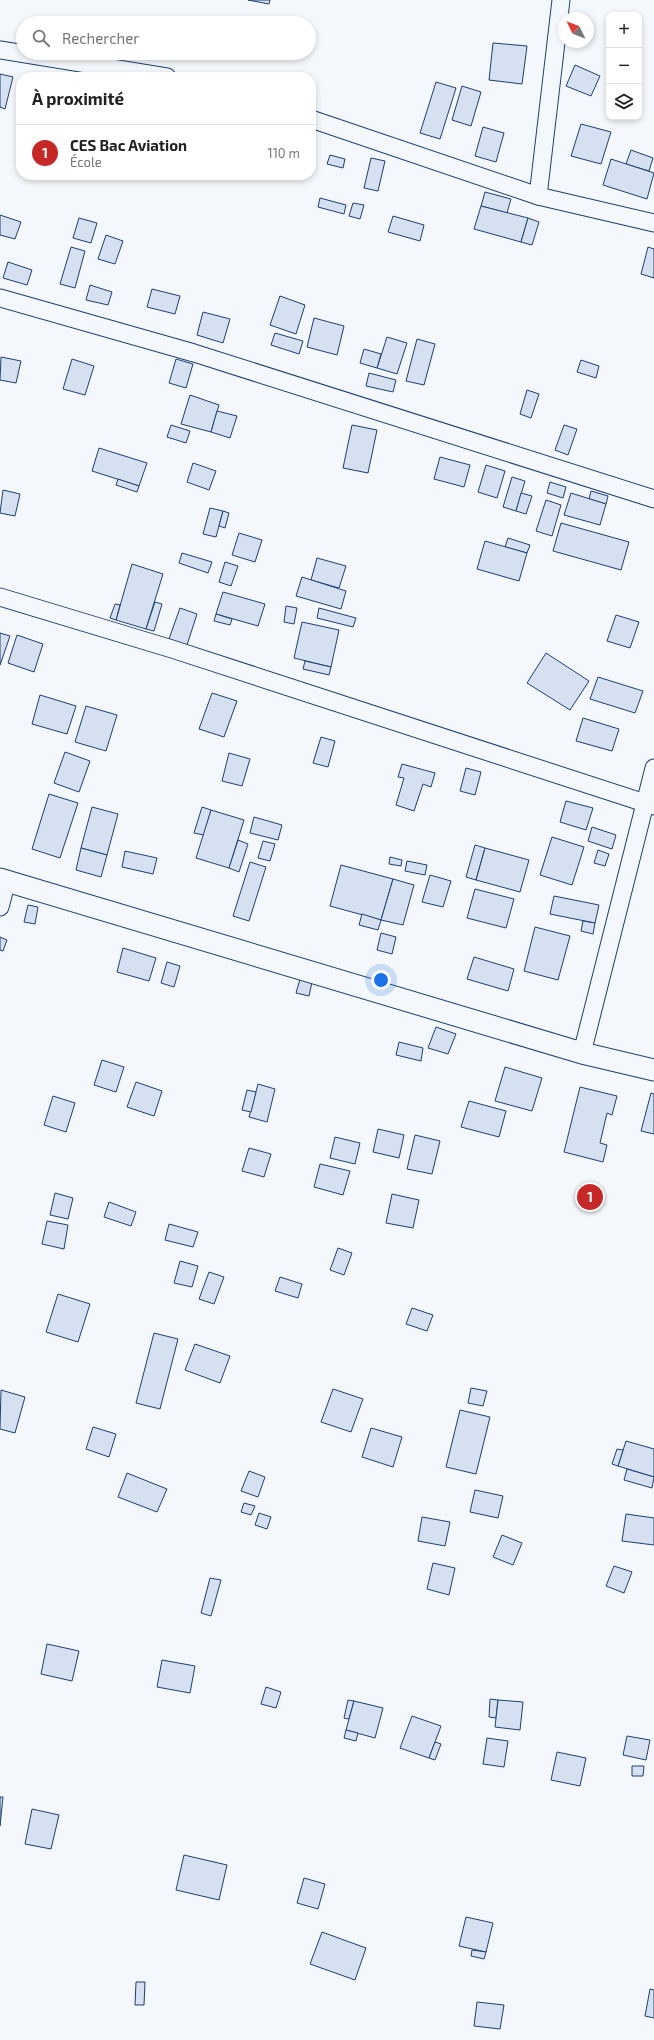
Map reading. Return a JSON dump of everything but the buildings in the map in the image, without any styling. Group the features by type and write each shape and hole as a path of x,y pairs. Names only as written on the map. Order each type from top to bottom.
{"street":[{"path":"538,196 561,0"},
{"path":"0,50 16,53"},
{"path":"62,60 136,72"},
{"path":"316,121 538,196 654,223"},
{"path":"0,298 194,353 654,499"},
{"path":"0,597 172,649 649,805"},
{"path":"582,1053 649,805 654,768"},
{"path":"0,907 3,879 582,1053 654,1070"}],"place":[{"name":"CES Bac Aviation","path":"590,1197"}]}
